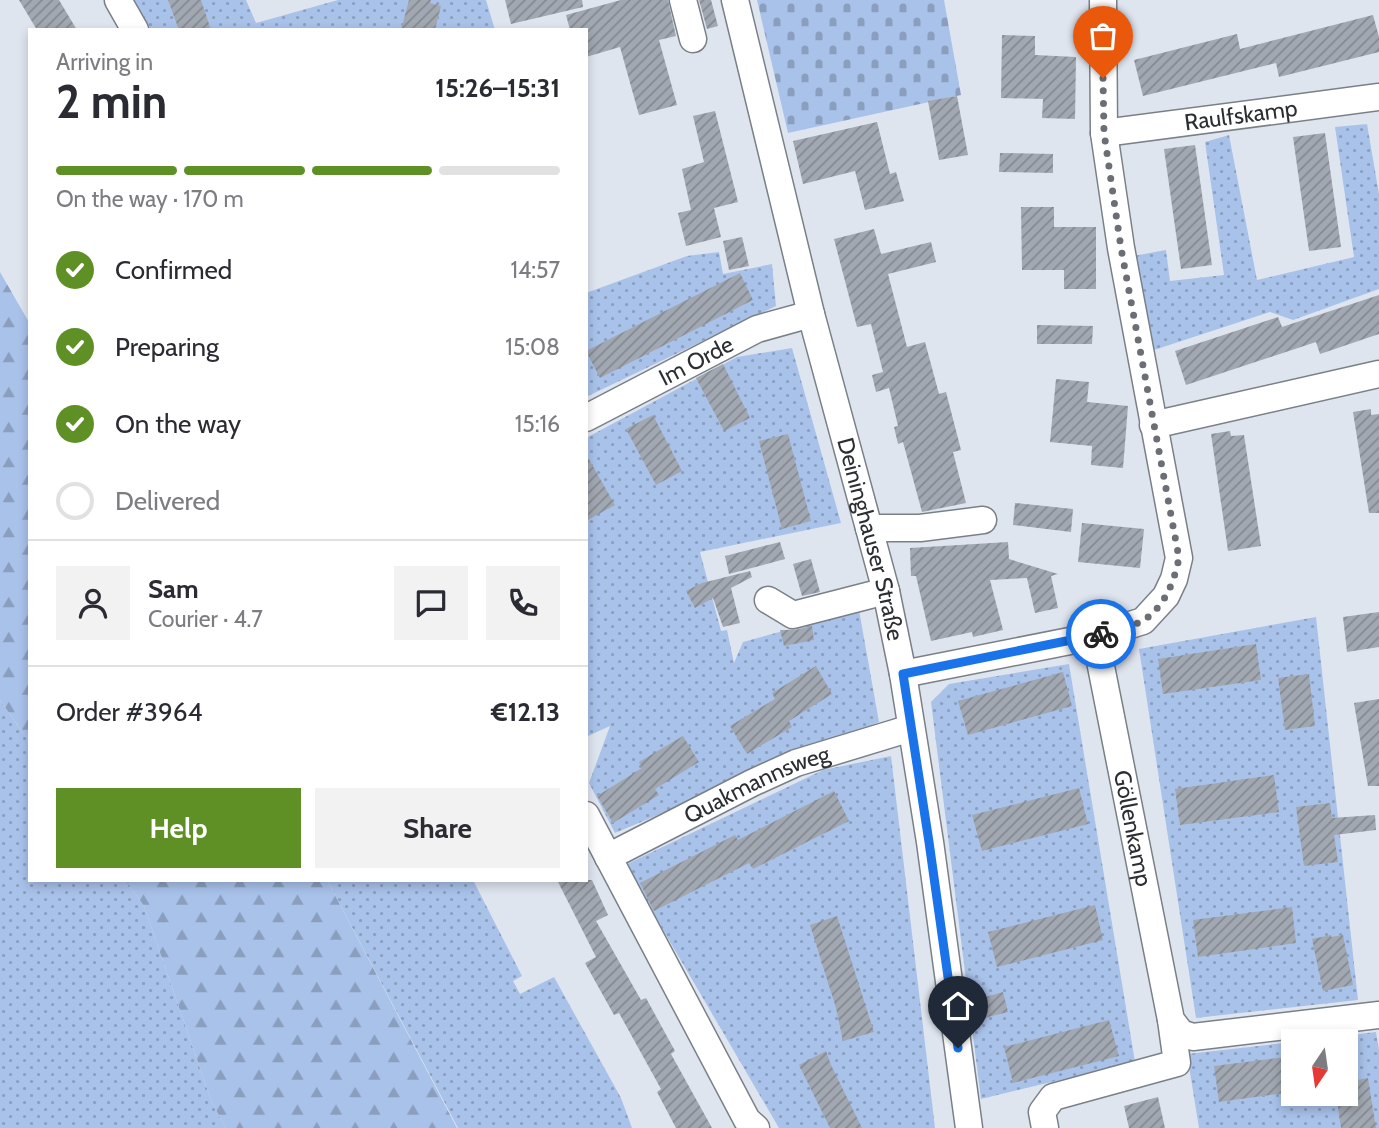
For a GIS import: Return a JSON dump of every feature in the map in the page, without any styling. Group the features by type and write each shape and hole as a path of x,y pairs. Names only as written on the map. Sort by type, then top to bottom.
{"street":[{"path":"118,0 134,28"},
{"path":"683,0 693,39"},
{"name":"Deininghauser Straße","path":"735,0 811,314 886,591 903,674 969,1128"},
{"path":"903,674 1095,636 1143,621 1166,596 1174,579 1179,558 1121,248 1104,133 1103,0"},
{"name":"Raulfskamp","path":"1104,133 1379,97"},
{"name":"Im Orde","path":"588,417 757,329 811,314"},
{"path":"1153,425 1379,374"},
{"path":"869,528 920,528 983,520"},
{"path":"768,600 793,615 886,591"},
{"name":"Göllenkamp","path":"1045,1128 1042,1112 1053,1097 1177,1063 1171,1020 1095,636"},
{"name":"Quakmannsweg","path":"608,857 796,763 911,729"},
{"path":"588,820 747,1120 756,1128"},
{"path":"1171,1020 1181,1033 1193,1037 1379,1016"}],"green space":[{"path":"132,0 246,0 256,23 338,0 486,0 494,28 148,28"},
{"path":"757,0 944,0 961,95 788,133"},
{"path":"1367,124 1379,194 1379,289 1293,320 1270,312 1154,350 1133,256 1166,250 1170,281 1224,275 1205,142 1229,135 1257,280 1354,257 1335,127"},
{"path":"719,252 723,274 772,264 776,306 588,396 588,292 687,256"},
{"path":"0,272 28,321 28,740 0,700"},
{"path":"792,348 841,523 700,552 721,631 727,630 734,663 743,642 859,610 879,722 615,833 589,783 610,726 588,736 588,437 737,357"},
{"path":"1316,617 1358,1000 1196,1018 1139,649"},
{"path":"1069,664 1135,1062 981,1099 931,702 949,684"},
{"path":"0,700 28,740 28,882 126,882 144,906 212,1103 226,1128 0,1128"},
{"path":"891,756 935,1128 779,1128 625,865 823,770"},
{"path":"126,882 328,882 457,1128 226,1128 212,1103 144,906"},
{"path":"328,882 474,882 522,976 513,981 520,994 554,977 621,1098 632,1128 458,1128"},
{"path":"1376,1032 1379,1050 1379,1128 1199,1128 1187,1054 1281,1043 1281,1106 1358,1106 1358,1034"}],"building":[{"path":"19,0 59,0 76,28 36,28"},
{"path":"168,0 201,0 210,28 178,28"},
{"path":"409,0 431,0 430,3 441,6 436,28 402,28"},
{"path":"505,0 582,0 583,7 511,24"},
{"path":"621,0 668,0 676,36 659,40 677,105 639,115 620,47 588,56 588,28 569,28 566,15"},
{"path":"699,0 711,0 718,26 707,29"},
{"path":"1373,15 1379,37 1379,52 1279,77 1276,63 1143,96 1134,60 1237,34 1240,49"},
{"path":"1002,35 1035,36 1035,55 1076,57 1075,119 1042,118 1043,99 1001,98"},
{"path":"957,96 968,155 939,160 928,101"},
{"path":"715,111 738,202 714,208 721,237 686,246 678,213 691,210 682,169 704,162 693,116"},
{"path":"877,122 890,174 896,172 904,201 865,210 855,171 803,184 793,141"},
{"path":"1325,133 1341,247 1309,251 1293,137"},
{"path":"1195,145 1212,265 1181,269 1164,149"},
{"path":"1000,153 1053,154 1053,173 999,172"},
{"path":"1021,207 1054,207 1054,227 1096,227 1096,289 1064,289 1064,270 1022,270"},
{"path":"874,229 881,254 931,242 936,262 888,274 907,347 925,342 939,394 946,392 961,450 953,452 966,503 922,512 903,442 898,444 894,427 898,426 889,388 876,392 872,375 883,372 871,324 857,327 834,239"},
{"path":"742,237 749,266 729,270 723,241"},
{"path":"740,273 753,300 600,378 588,350"},
{"path":"1379,295 1379,334 1320,354 1316,342 1186,385 1175,351 1278,317 1282,327"},
{"path":"1037,325 1093,326 1092,344 1037,344"},
{"path":"723,364 750,418 724,431 696,378"},
{"path":"1056,379 1089,382 1087,402 1128,406 1123,468 1091,465 1092,446 1050,442"},
{"path":"1371,409 1371,415 1379,414 1379,513 1369,513 1353,412"},
{"path":"653,415 682,471 656,485 626,429"},
{"path":"1230,431 1231,436 1244,435 1261,546 1228,551 1211,434"},
{"path":"788,434 811,521 782,529 759,441"},
{"path":"588,458 615,505 588,520"},
{"path":"1015,503 1073,509 1071,532 1013,525"},
{"path":"1082,523 1144,529 1140,568 1078,562"},
{"path":"780,542 785,559 729,574 725,556"},
{"path":"1008,542 1009,559 1058,574 1051,576 1058,608 1035,613 1027,578 990,580 1003,630 973,637 972,632 931,641 916,576 911,576 910,548"},
{"path":"811,559 820,592 802,596 793,564"},
{"path":"750,571 752,577 731,588 740,623 723,627 713,598 695,608 686,591 702,583"},
{"path":"1379,612 1379,647 1347,652 1343,617"},
{"path":"812,626 814,640 784,646 780,630"},
{"path":"1256,644 1261,680 1163,694 1158,659"},
{"path":"816,666 832,694 789,721 792,727 747,754 730,726 775,699 772,693"},
{"path":"1063,672 1072,706 968,735 958,701"},
{"path":"1309,674 1315,726 1285,730 1278,678"},
{"path":"1379,699 1379,786 1368,786 1354,703"},
{"path":"683,736 699,762 655,789 659,795 613,823 597,796 642,768 639,762"},
{"path":"1274,775 1279,812 1180,825 1175,789"},
{"path":"1079,788 1088,824 982,851 972,815"},
{"path":"834,791 849,821 753,869 749,863 654,911 640,883 735,835 738,840"},
{"path":"1330,803 1332,818 1375,815 1376,830 1334,835 1338,862 1304,866 1296,807"},
{"path":"592,880 608,915 596,921 641,1000 646,998 675,1051 671,1054 712,1128 676,1128 657,1092 661,1089 619,1013 614,1015 585,963 596,957 558,882"},
{"path":"1095,905 1103,940 997,967 988,932"},
{"path":"1292,907 1296,943 1198,957 1193,920"},
{"path":"837,916 874,1032 843,1041 836,1008 810,925"},
{"path":"1343,935 1353,985 1323,991 1312,939"},
{"path":"1003,992 1008,1012 980,1019 975,1000"},
{"path":"1109,1020 1119,1056 1013,1083 1004,1047"},
{"path":"826,1051 862,1128 830,1128 799,1065"},
{"path":"1281,1058 1281,1094 1219,1102 1214,1066"},
{"path":"1368,1078 1376,1128 1341,1128 1338,1106 1358,1106 1358,1080"},
{"path":"1158,1097 1165,1128 1129,1128 1124,1106"}],"way so far":[{"path":"1101,634 1143,621 1156,609 1174,579 1179,558 1121,248 1104,133 1103,78"}],"route":[{"path":"958,1048 903,674 1101,634"}]}
